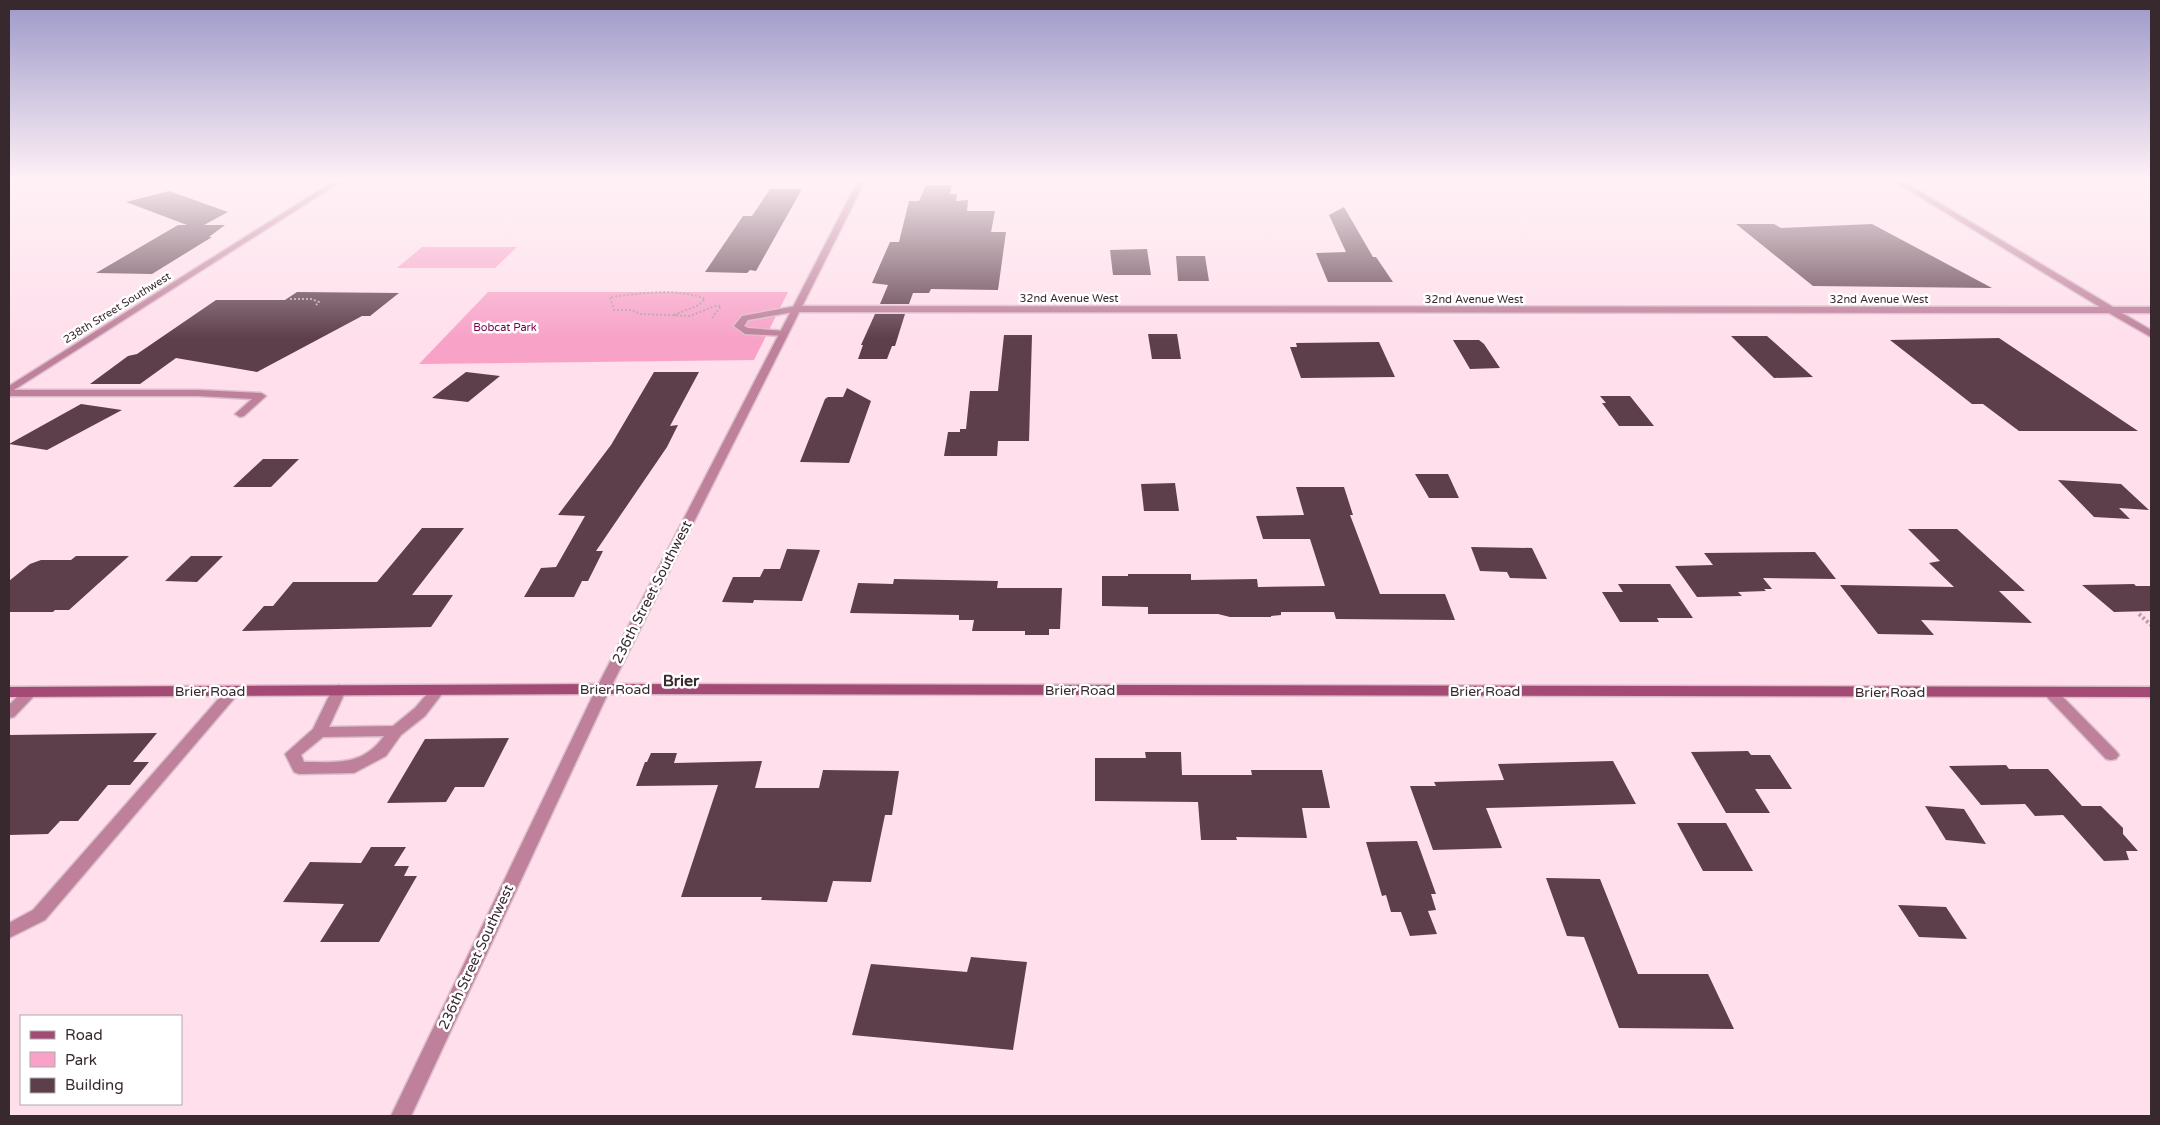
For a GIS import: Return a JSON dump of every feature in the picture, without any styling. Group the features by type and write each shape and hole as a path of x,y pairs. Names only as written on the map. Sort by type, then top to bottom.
{"main road":[{"name":"Brier Road","path":"9,692 603,689 2151,692"}],"street":[{"name":"238th Street Southwest","path":"9,391 256,234"},
{"name":"236th Street Southwest","path":"401,1116 603,689 835,234"},
{"path":"1984,234 2151,334"},
{"name":"32nd Avenue West","path":"784,334 744,331 739,326 745,318 796,310 2151,310"},
{"path":"9,391 198,393 261,396 240,414"},
{"path":"339,690 319,732 293,754 299,768 354,768 381,752 396,731 420,712 438,690"},
{"path":"9,931 39,915 233,691"},
{"path":"9,713 30,692"},
{"path":"2050,692 2111,756"},
{"path":"319,732 396,731"}],"path":[{"path":"674,314 699,305 705,299 693,294 655,293 610,297 614,310 630,310 641,314 690,316 715,306 721,306 712,318"},
{"path":"290,299 311,299 319,302 316,305"},
{"path":"2139,614 2151,625"}],"green space":[{"path":"422,247 517,247 495,268 397,268"},
{"name":"Bobcat Park","path":"488,292 788,292 754,360 419,364"}],"building":[{"path":"163,234 214,234 209,237 212,237 152,274 96,273"},
{"path":"731,234 777,234 756,271 750,270 747,273 705,272"},
{"path":"901,234 1006,234 998,290 931,289 929,293 913,293 909,304 880,304 888,285 872,283 890,242 899,242"},
{"path":"1338,234 1359,234 1373,257 1376,257 1393,282 1328,282 1316,253 1346,252"},
{"path":"1748,234 1890,234 1992,288 1813,286"},
{"path":"1147,249 1151,275 1113,275 1110,250"},
{"path":"1176,256 1205,256 1209,281 1178,281"},
{"path":"297,292 399,293 370,316 362,316 257,372 176,358 140,384 90,384 128,356 137,354 216,300 285,300"},
{"path":"875,314 905,314 895,346 892,346 887,359 858,359 863,345 861,345"},
{"path":"1148,334 1177,334 1181,359 1152,359"},
{"path":"1004,335 1032,335 1029,441 998,441 997,456 944,456 948,432 960,432 960,429 966,429 970,391 998,391"},
{"path":"1731,336 1767,336 1813,377 1774,378"},
{"path":"1999,338 2138,431 2019,431 1983,404 1972,404 1890,340"},
{"path":"1453,340 1479,340 1484,344 1500,368 1470,369"},
{"path":"1379,342 1395,377 1301,378 1290,347 1297,347 1296,343"},
{"path":"466,372 500,376 468,402 432,398"},
{"path":"654,372 699,372 670,426 678,425 667,447 596,551 603,551 588,581 582,581 574,597 524,597 541,568 556,567 585,516 558,515 611,445"},
{"path":"847,388 871,401 849,463 800,462 825,399 828,397 843,397"},
{"path":"1600,396 1630,396 1654,426 1619,426 1602,403 1606,403"},
{"path":"81,404 122,410 47,450 9,444"},
{"path":"263,459 299,459 271,487 233,487"},
{"path":"1415,474 1448,474 1459,498 1429,498"},
{"path":"2058,480 2121,484 2149,510 2119,508 2130,519 2094,517"},
{"path":"1175,483 1179,511 1144,511 1141,484"},
{"path":"1296,487 1344,487 1353,515 1350,515 1380,594 1445,594 1455,620 1336,619 1334,612 1281,612 1281,615 1271,617 1230,617 1218,614 1148,614 1148,607 1102,606 1102,576 1191,574 1191,580 1257,579 1258,587 1325,586 1310,539 1263,539 1256,516 1304,515"},
{"path":"422,528 464,528 412,595 453,595 431,627 242,631 264,606 273,606 293,582 377,582"},
{"path":"1908,529 1957,529 2025,591 1999,591 2032,623 1921,620 1934,635 1878,634 1840,585 1954,587 1929,563 1940,561"},
{"path":"1471,547 1532,548 1547,579 1510,578 1507,572 1480,571"},
{"path":"787,549 820,550 802,601 754,600 753,603 722,602 733,577 760,577 764,569 780,569"},
{"path":"1815,552 1836,579 1763,578 1772,589 1738,592 1742,596 1697,597 1675,566 1713,565 1704,553"},
{"path":"76,556 129,556 69,610 9,612 9,581 30,564 41,560 71,560"},
{"path":"191,556 223,556 197,582 165,581"},
{"path":"894,579 998,581 997,588 1062,588 1060,629 1049,629 1049,635 1025,635 1025,631 972,631 974,620 959,620 959,615 850,613 858,583 893,584"},
{"path":"1618,584 1670,584 1693,618 1657,618 1659,622 1620,622 1602,592 1623,592"},
{"path":"2134,584 2136,586 2151,586 2151,611 2114,612 2082,585"},
{"path":"157,733 133,762 149,762 130,785 108,785 78,821 60,821 48,834 9,835 9,735"},
{"path":"509,738 484,787 455,787 446,802 387,803 425,739"},
{"path":"1748,751 1751,755 1770,755 1792,789 1755,789 1770,813 1726,813 1691,752"},
{"path":"1145,752 1181,752 1182,775 1252,775 1251,770 1322,770 1330,808 1302,808 1307,838 1236,837 1237,840 1201,840 1198,802 1095,801 1095,758 1146,758"},
{"path":"651,753 677,753 674,763 762,761 755,788 819,788 823,770 899,771 892,815 885,815 871,882 833,881 827,902 761,900 762,897 681,897 718,785 636,786 645,762 647,762"},
{"path":"1613,761 1636,804 1486,808 1502,848 1433,850 1410,786 1436,786 1434,782 1504,780 1498,764"},
{"path":"2006,765 2009,769 2048,769 2082,806 2101,806 2123,828 2123,834 2138,851 2126,851 2129,860 2104,861 2063,815 2035,816 2025,804 1981,805 1949,766"},
{"path":"1925,806 1964,809 1986,844 1946,840"},
{"path":"1677,823 1726,823 1753,871 1703,871"},
{"path":"1417,841 1436,894 1431,894 1436,910 1428,911 1437,934 1410,936 1401,912 1391,912 1386,895 1382,896 1366,842"},
{"path":"371,847 406,847 394,866 409,866 404,876 417,876 379,942 320,942 344,904 283,902 310,862 361,863"},
{"path":"1546,878 1600,879 1638,974 1708,974 1734,1029 1619,1028 1584,937 1567,936"},
{"path":"1898,905 1946,907 1967,939 1919,937"},
{"path":"971,957 1027,962 1013,1050 852,1035 871,964 967,972"}],"district":[{"name":"Brier","path":"681,681"}]}
